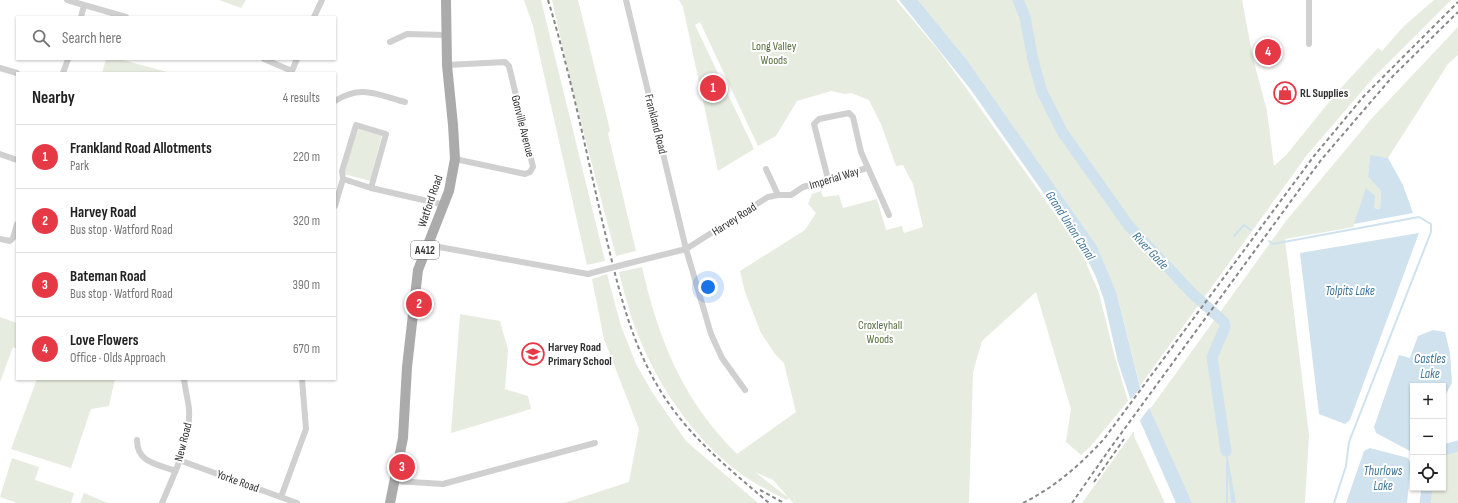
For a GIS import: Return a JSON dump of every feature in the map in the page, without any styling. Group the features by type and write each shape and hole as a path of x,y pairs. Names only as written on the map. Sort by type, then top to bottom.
{"main road":[{"name":"Watford Road","path":"390,503 403,438 407,367 417,279 420,264 445,205 449,191 454,159 454,125 447,65 446,0"}],"street":[{"path":"67,0 122,16"},
{"path":"314,16 322,0"},
{"name":"Frankland Road","path":"626,0 686,249 711,334 722,358 745,390"},
{"path":"1309,0 1309,44"},
{"path":"81,16 84,5"},
{"path":"390,42 407,34 446,35"},
{"path":"63,72 68,60"},
{"path":"266,60 291,72 297,60"},
{"name":"Gonville Avenue","path":"447,65 505,62 508,66 533,167 530,172 526,174 454,159"},
{"path":"0,68 16,73"},
{"path":"336,100 346,94 359,90 405,102"},
{"path":"828,179 822,148 814,130 815,122 818,119 845,112 852,114 861,152 889,215"},
{"path":"336,202 342,179 342,171 356,125 386,134 371,188"},
{"path":"0,154 16,160"},
{"name":"Imperial Way","path":"778,195 791,195 803,187 819,184 828,179 867,168"},
{"path":"766,169 778,195"},
{"path":"342,179 371,188 445,205"},
{"name":"Harvey Road","path":"428,245 588,274 686,249 768,197 778,195"},
{"path":"0,239 10,241 13,238 16,228"},
{"name":"New Road","path":"162,503 185,442 189,410 184,380"},
{"path":"281,497 306,429 302,380"},
{"path":"137,440 140,455 145,460 175,471"},
{"path":"395,481 443,484 595,443"},
{"name":"Yorke Road","path":"179,460 297,503"}],"green space":[{"path":"219,0 246,0 241,8"},
{"path":"524,0 541,0 605,261 587,265 533,26"},
{"path":"552,0 578,0 610,130 608,134 636,251 616,256 570,81"},
{"name":"Croxleyhall Woods","path":"679,0 896,0 939,51 1081,251 1099,293 1114,354 1128,401 1090,447 1081,455 1066,442 1071,409 1036,292 982,341 973,372 969,503 793,503 789,498 786,500 757,485 741,474 705,442 675,405 651,363 632,319 619,272 642,267 656,320 675,368 701,412 737,454 796,412 784,363 775,354 761,333 745,292 740,271 805,230 816,213 808,204 812,194 821,191 823,197 839,195 843,208 877,199 886,230 902,226 904,233 923,227 913,184 903,165 896,166 881,124 869,100 851,93 845,94 831,91 797,101 776,136 758,146 700,22 695,25 754,149 718,171 683,7","holes":["755,472 773,480 787,496"]},
{"path":"918,0 1242,0 1253,58 1267,111 1274,166 1287,154 1338,91 1378,48 1382,51 1403,27 1434,0 1451,0 1374,77 1307,155 1140,386 1116,291 1097,246 967,60"},
{"path":"1458,27 1458,55 1448,64 1388,158 1370,156 1368,177 1381,191 1380,209 1374,208 1354,224 1354,227 1285,239 1309,435 1305,503 1189,503 1150,409 1286,221 1373,117"},
{"path":"106,60 123,60 167,72 102,72"},
{"path":"357,128 382,135 370,181 344,174"},
{"path":"607,274 621,326 636,364 652,392 686,441 758,503 564,503 629,482 639,429 604,339 592,279"},
{"path":"460,314 500,321 508,350 505,389 528,396 531,409 451,433"},
{"path":"0,317 16,323 16,348 13,347 0,382"},
{"path":"37,380 115,380 109,406 91,409 71,468 11,449"},
{"path":"1134,431 1134,436 1165,503 1082,503"},
{"path":"1458,449 1458,503 1427,503 1429,491 1446,491 1446,453"},
{"path":"12,458 39,467 35,480 74,493 71,503 17,503 0,497"},
{"path":"84,493 108,503 80,503"}],"water":[{"name":"Grand Union Canal","path":"899,0 918,0 967,60 1097,246 1116,291 1140,387 1192,503 1176,503 1130,398 1118,362 1104,300 1096,277 1086,257 1064,222 971,90"},
{"path":"1370,155 1388,158 1403,185 1413,213 1354,224 1366,188 1375,196 1374,208 1380,209 1381,191 1368,177"},
{"name":"Tolpits Lake","path":"1419,233 1350,420 1345,424 1319,414 1300,253"},
{"name":"Castles Lake","path":"1433,330 1445,332 1450,353 1452,383 1446,394 1446,383 1410,383 1410,451 1376,433 1374,427 1399,355 1410,358 1418,336"},
{"path":"1224,436 1236,503 1231,503"},
{"name":"Thurlows Lake","path":"1370,448 1408,458 1410,462 1410,474 1407,503 1346,503 1364,451"}],"pier":[{"path":"1140,388 1150,407 1138,423 1129,402"}],"waterway":[{"name":"River Gade","path":"1018,0 1025,17 1033,60 1042,92 1063,133 1129,226 1192,293 1224,322 1225,327 1212,357 1226,451"},
{"path":"1269,241 1273,244 1419,217 1431,224 1431,232 1349,442 1346,466 1334,503"},
{"path":"1234,236 1244,225 1251,230"},
{"path":"1446,449 1458,446"},
{"name":"River Gade","path":"1227,462 1227,503"},
{"path":"1425,503 1427,491"}],"railway":[{"path":"548,0 570,82 620,294 636,341 646,364 658,387 682,421 705,446 769,503"},
{"path":"1023,503 1056,483 1086,458 1104,439 1314,156 1364,96 1458,2"},
{"path":"1072,503 1321,160 1393,76 1458,12"},
{"path":"1094,482 1124,439"},
{"path":"760,490 784,503"}],"place":[{"name":"Love Flowers","path":"1268,52"},
{"name":"Frankland Road Allotments","path":"713,88"},
{"name":"RL Supplies","path":"1285,93"},
{"name":"Harvey Road","path":"419,304"},
{"name":"Harvey Road Primary School","path":"533,354"},
{"name":"Bateman Road","path":"402,467"}],"park label":[{"name":"Long Valley Woods","path":"774,53"}]}
